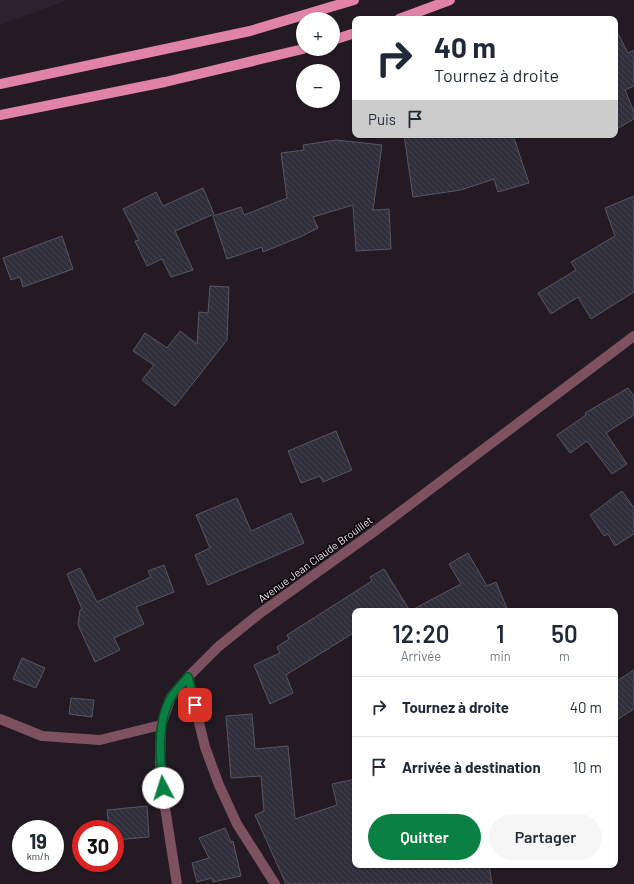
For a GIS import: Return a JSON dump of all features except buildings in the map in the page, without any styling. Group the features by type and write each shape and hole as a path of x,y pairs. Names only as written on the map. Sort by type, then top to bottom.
{"main road":[{"path":"0,84 250,31 354,0"},
{"path":"407,16 450,0"},
{"path":"340,38 352,34"},
{"path":"0,115 165,82 296,51"}],"street":[{"name":"Avenue Jean Claude Brouillet","path":"176,884 160,762 162,725 171,697 188,677 218,647 259,614 375,531 634,336"},
{"path":"188,677 204,747 238,824 275,884"},
{"path":"0,719 42,736 100,740 162,725"}],"shaded area":[{"path":"0,0 68,0 0,25"}],"route":[{"path":"163,788 160,762 162,725 171,697 188,677 195,705"}]}
